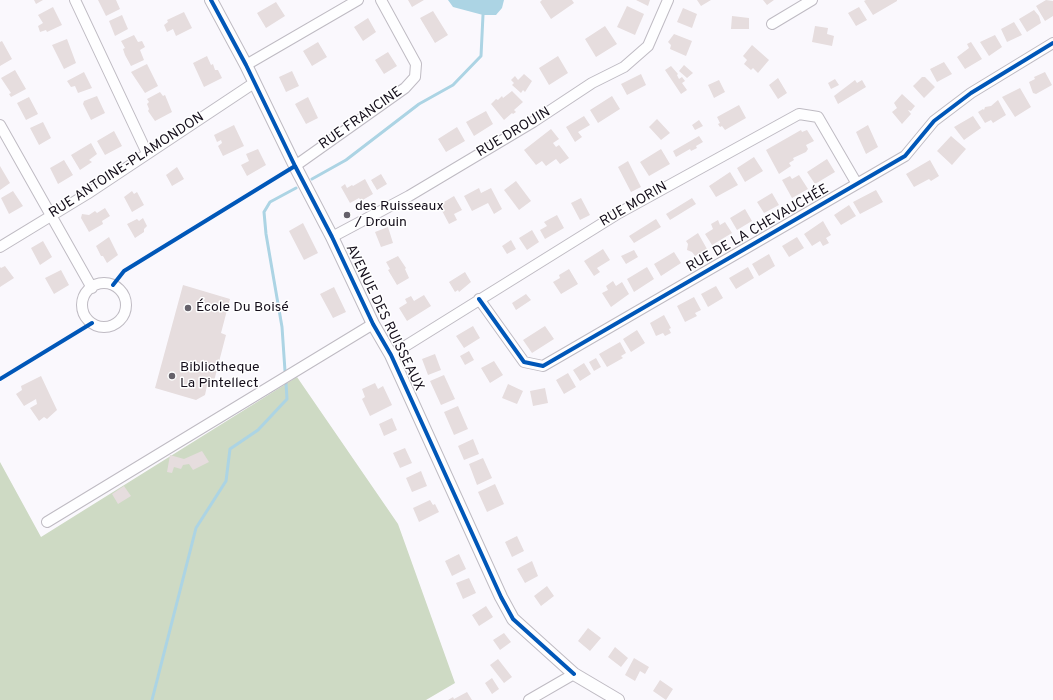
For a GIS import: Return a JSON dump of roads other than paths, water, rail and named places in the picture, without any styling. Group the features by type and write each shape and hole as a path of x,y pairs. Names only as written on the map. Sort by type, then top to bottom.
{"street":[{"path":"75,0 147,153"},
{"name":"AVENUE DES RUISSEAUX","path":"210,0 246,65 295,166 332,237 373,324 391,355 513,619 574,674 618,700"},
{"path":"246,65 358,0"},
{"name":"RUE FRANCINE","path":"295,166 405,88 414,77 416,64 381,0"},
{"name":"RUE DROUIN","path":"332,237 409,196 533,122 592,83 624,67 648,46 668,0"},
{"path":"772,24 812,0"},
{"name":"RUE DE LA CHEVAUCHÉE","path":"479,300 524,362 543,366 905,156 934,121 971,92 1053,43"},
{"name":"RUE ANTOINE-PLAMONDON","path":"0,247 86,194 254,83"},
{"name":"RUE MORIN","path":"391,355 619,213 799,114 818,117 857,184"},
{"path":"0,124 92,288"},
{"path":"106,284 120,290 124,296 126,310 118,323 105,327 92,323 87,319 83,305 87,292 92,288 106,284"},
{"path":"47,522 373,324"},
{"path":"529,700 574,674"}],"water":[{"path":"448,0 504,0 502,8 496,15 483,15 453,7"}],"waterway":[{"path":"312,179 346,160 419,104 453,85 481,56 483,15"},
{"path":"285,371 282,327 266,234 264,212 270,202 296,188"},
{"path":"152,700 196,528 226,481 230,449 258,430 287,399 286,383"}],"place":[{"name":"des Ruisseaux / Drouin","path":"347,215"},
{"name":"École Du Boisé","path":"188,308"},
{"name":"Bibliotheque La Pintellect","path":"172,376"}]}
